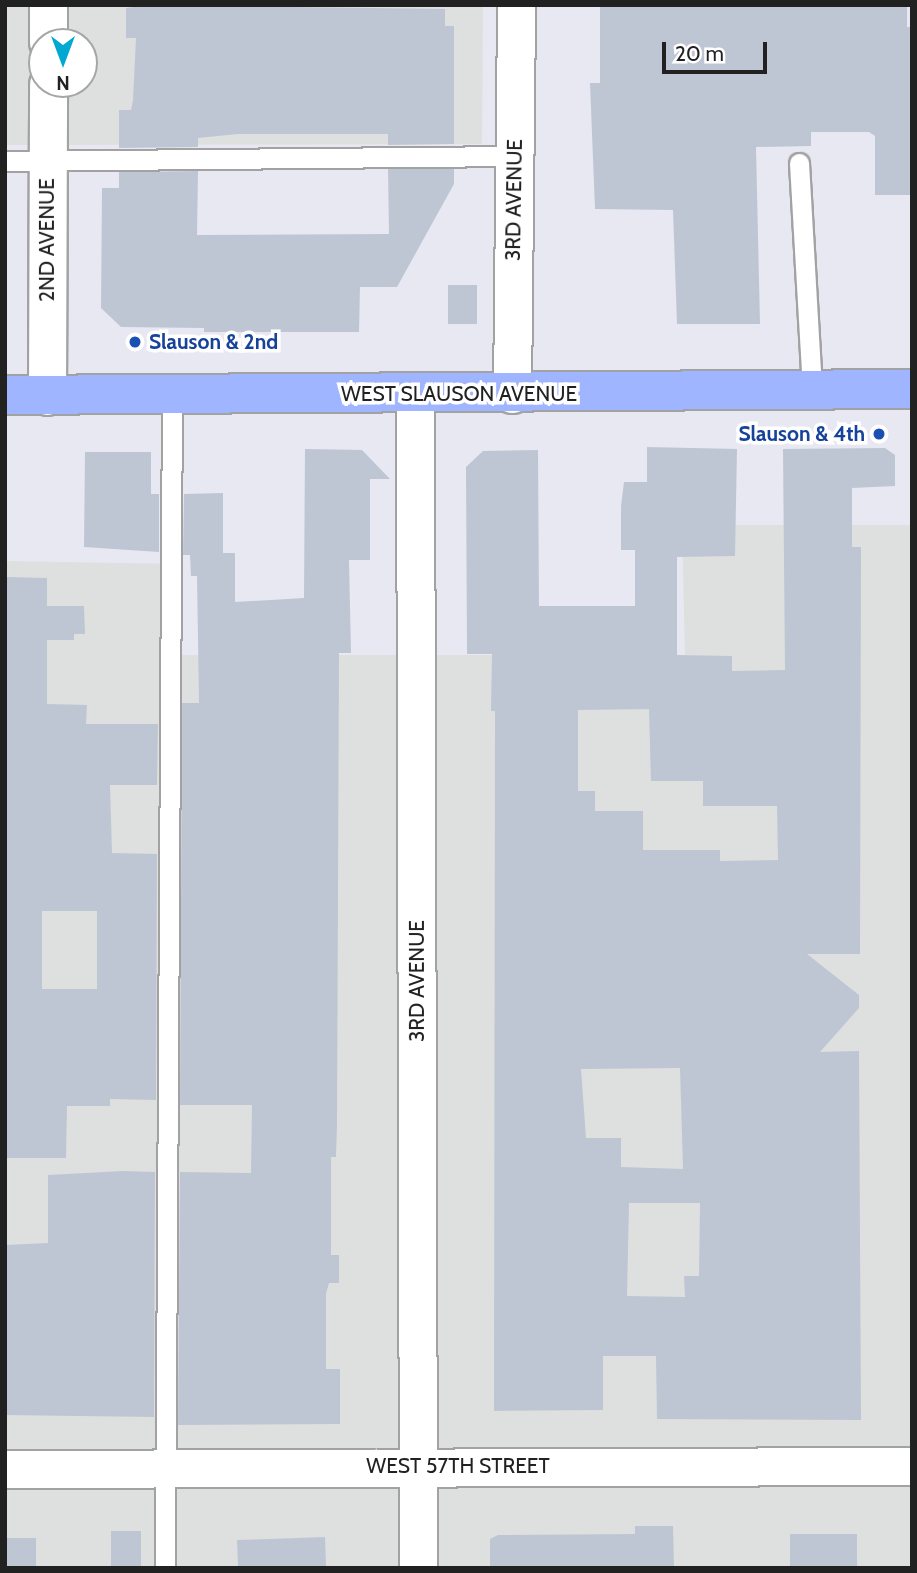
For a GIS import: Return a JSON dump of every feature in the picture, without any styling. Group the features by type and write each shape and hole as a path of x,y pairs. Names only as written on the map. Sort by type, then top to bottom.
{"main road":[{"name":"WEST SLAUSON AVENUE","path":"5,395 512,394 912,389"}],"street":[{"path":"48,5 48,28"},
{"name":"3RD AVENUE","path":"512,394 516,5"},
{"name":"2ND AVENUE","path":"47,396 48,98"},
{"name":"3RD AVENUE","path":"415,394 418,1568"},
{"name":"WEST 57TH STREET","path":"5,1469 912,1466"}],"lane":[{"path":"5,161 514,156"},
{"path":"799,163 812,390"},
{"path":"165,1568 172,395"}],"shaded area":[{"path":"5,5 483,5 482,144 5,145"},
{"path":"682,525 912,525 912,1568 5,1568 5,561 175,564 175,655 685,655"}],"building":[{"path":"150,5 445,9 445,26 454,26 454,144 388,145 388,134 238,134 198,138 198,147 119,148 119,110 131,110 133,100 136,38 126,38 126,8"},
{"path":"600,5 907,5 907,27 912,27 912,195 875,195 875,136 869,132 811,132 811,146 756,147 760,324 677,324 673,210 595,209 590,83 600,83"},
{"path":"388,169 454,169 454,184 397,287 360,287 359,332 204,332 204,328 121,327 101,308 102,188 119,188 119,172 198,171 197,235 389,234"},
{"path":"448,285 477,285 477,324 448,324"},
{"path":"647,447 737,449 735,556 677,557 677,655 732,656 732,671 785,670 783,449 885,448 895,455 895,486 852,488 852,547 861,547 860,954 807,954 859,995 859,1008 820,1052 859,1051 861,1420 657,1419 656,1356 603,1356 603,1410 494,1411 495,711 491,711 492,654 467,654 466,467 483,451 538,450 539,606 635,606 635,550 621,550 621,506 624,482 647,482","holes":["649,709 651,781 703,781 703,806 777,806 778,860 720,861 720,850 643,850 643,811 595,811 595,791 578,791 578,710","680,1068 683,1169 621,1167 621,1138 586,1138 581,1069","629,1203 700,1203 699,1276 684,1276 685,1297 627,1296"]},
{"path":"305,449 362,450 390,479 370,479 370,560 349,560 351,653 339,653 337,1124 336,1157 331,1157 331,1255 339,1255 339,1283 329,1283 326,1294 326,1369 340,1369 340,1424 178,1425 180,1172 251,1173 252,1105 180,1105 182,703 199,703 197,576 191,576 190,555 183,555 184,494 223,493 223,553 235,553 235,602 304,598"},
{"path":"85,452 151,452 151,494 159,494 159,552 84,547"},
{"path":"5,577 47,578 47,606 84,606 85,634 74,634 74,640 47,640 47,704 87,705 86,724 158,724 157,785 110,785 112,853 157,854 156,1100 110,1099 110,1106 67,1106 66,1158 5,1158","holes":["42,911 97,911 97,989 42,989"]},
{"path":"155,1172 154,1417 5,1415 5,1245 48,1243 48,1175"},
{"path":"635,1526 673,1526 674,1568 490,1568 490,1539 498,1535 635,1534"},
{"path":"111,1531 141,1531 141,1568 111,1568"},
{"path":"790,1534 857,1534 857,1568 790,1568"},
{"path":"325,1537 326,1568 238,1568 237,1540"},
{"path":"5,1538 36,1538 36,1568 5,1568"}],"place":[{"name":"Slauson & 2nd","path":"135,342"},
{"name":"Slauson & 4th","path":"879,434"}]}
